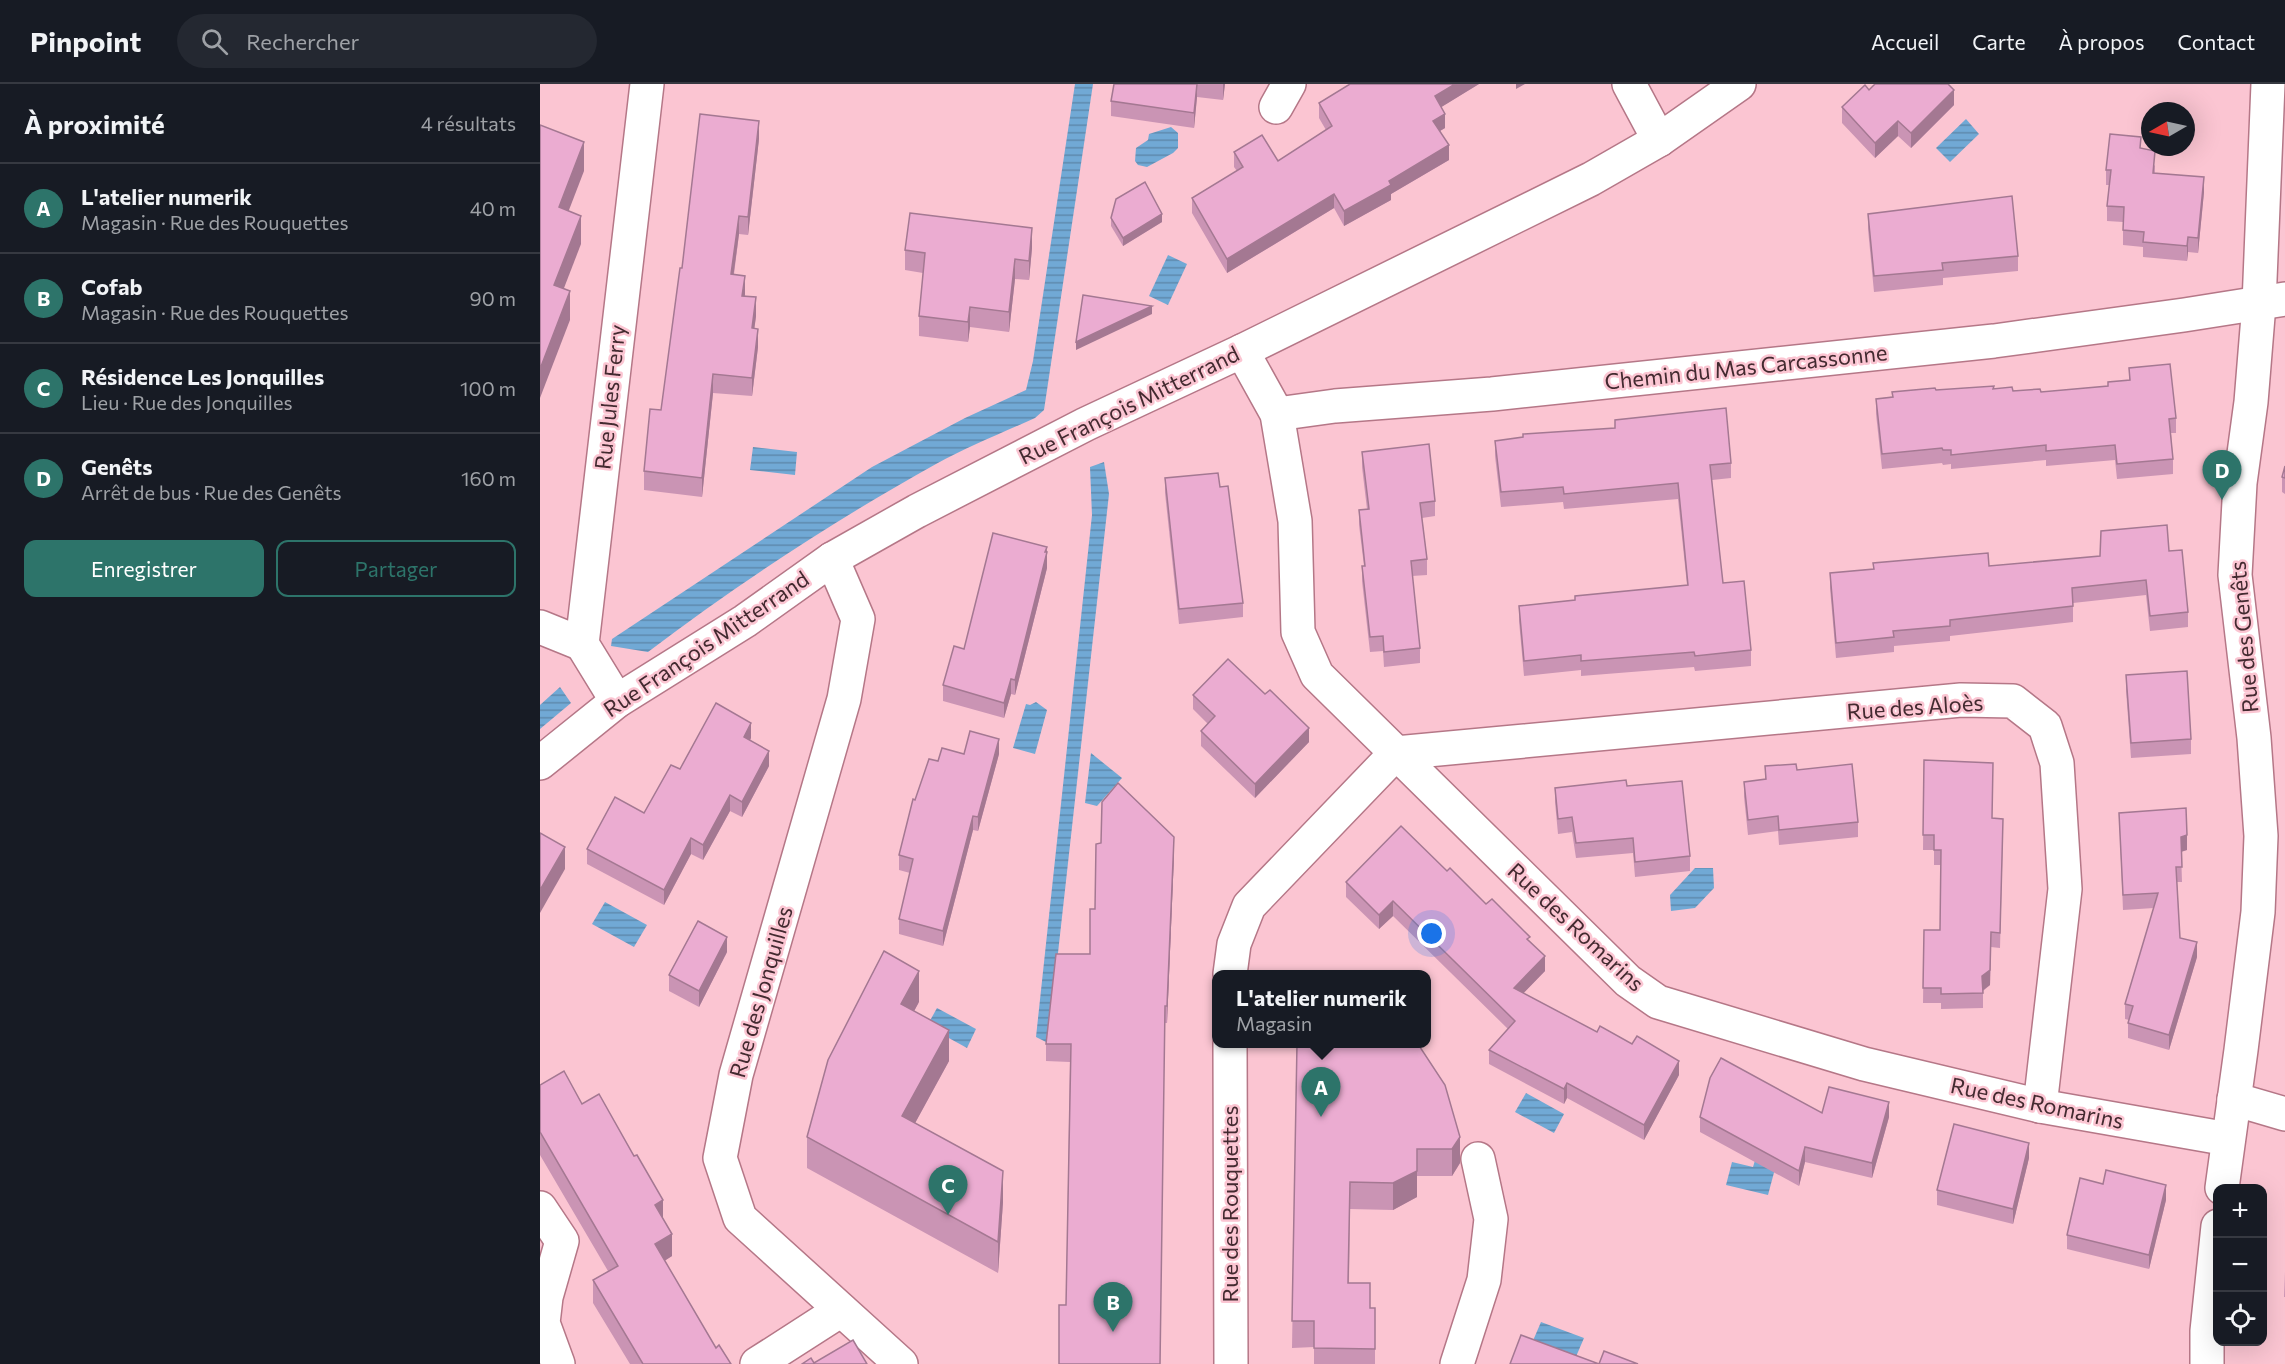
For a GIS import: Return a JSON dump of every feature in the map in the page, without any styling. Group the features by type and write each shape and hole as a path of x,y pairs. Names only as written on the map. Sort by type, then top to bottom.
{"street":[{"path":"1629,84 1659,140"},
{"name":"Rue François Mitterrand","path":"540,763 617,701 745,621 832,559 916,511 1086,424 1242,351 1591,179 1659,140 1739,84"},
{"name":"Rue des Genêts","path":"2222,1184 2258,912 2273,840 2254,738 2235,575 2240,483 2251,402 2272,301 2268,84"},
{"name":"Rue Jules Ferry","path":"582,644 643,90"},
{"name":"Chemin du Mas Carcassonne","path":"1277,414 1335,406 1492,394 1994,341 2272,301"},
{"path":"1242,351 1277,414"},
{"name":"Rue des Romarins","path":"1277,414 1295,521 1298,632 1317,675 1628,981 1659,1002 1864,1064 2040,1106 2228,1139"},
{"name":"Rue des Jonquilles","path":"832,559 858,619 844,699 736,1075 720,1158 740,1218 901,1364"},
{"path":"540,627 582,644 617,701"},
{"name":"Rue des Aloès","path":"1396,753 1960,700 2013,701 2045,726 2057,763 2065,889 2040,1106"},
{"path":"1231,970 1234,944 1249,906 1396,753"},
{"name":"Rue des Rouquettes","path":"1230,1048 1231,1364"},
{"path":"2234,1100 2285,1114"},
{"path":"1457,1364 1484,1280 1490,1229 1491,1219 1478,1159"},
{"path":"540,1208 562,1241 546,1297 543,1323 558,1364"},
{"path":"2207,1364 2216,1238"},
{"path":"757,1364 841,1310"}],"water":[{"path":"1075,84 1093,84 1044,410 1035,418 936,464 861,507 752,577 648,652 611,646 612,639 872,467 965,418 1026,390 1033,361"},
{"path":"1966,119 1979,134 1950,162 1936,148"},
{"path":"1171,127 1178,133 1178,148 1147,167 1138,165 1135,161 1136,148 1148,140 1149,134"},
{"path":"1168,255 1187,264 1168,305 1149,296"},
{"path":"753,447 797,452 795,475 750,470"},
{"path":"1104,462 1109,494 1048,1043 1036,1037 1092,515 1090,467"},
{"path":"560,687 571,703 540,729 540,705"},
{"path":"1036,702 1047,710 1035,754 1013,748 1026,704"},
{"path":"1091,753 1122,778 1097,806 1085,803"},
{"path":"1695,868 1713,868 1714,888 1695,908 1671,911 1670,895"},
{"path":"605,902 647,925 634,947 592,924"},
{"path":"937,1008 976,1029 967,1048 927,1026"},
{"path":"1526,1093 1564,1114 1554,1133 1515,1112"},
{"path":"1760,1144 1780,1150 1768,1195 1726,1185 1732,1162 1753,1167"},
{"path":"1541,1322 1584,1338 1575,1359 1532,1343"}],"building":[{"path":"1114,84 1197,84 1194,113 1111,101"},
{"path":"1350,84 1455,84 1435,96 1445,114 1433,121 1449,145 1389,181 1391,185 1344,211 1334,194 1227,259 1192,198 1243,167 1234,152 1262,135 1278,161 1332,126 1319,103"},
{"path":"1875,84 1948,84 1954,90 1911,133 1898,121 1875,143 1842,107 1865,85 1869,90"},
{"path":"700,114 759,121 748,217 739,216 731,274 745,276 742,296 756,297 752,328 758,329 752,378 713,374 702,478 644,471 650,409 661,410 680,268 682,268"},
{"path":"540,125 584,142 559,207 581,216 554,285 570,291 540,369"},
{"path":"2110,134 2141,137 2141,156 2155,156 2153,173 2204,177 2198,238 2188,237 2187,246 2143,242 2144,232 2123,230 2124,207 2107,206 2111,170 2106,170"},
{"path":"1145,182 1162,214 1123,238 1111,218 1116,199"},
{"path":"2012,196 2018,256 1942,263 1943,270 1874,276 1868,214"},
{"path":"910,213 1032,228 1029,261 1015,259 1009,312 970,307 968,322 919,316 925,253 905,250"},
{"path":"1083,295 1152,306 1076,342"},
{"path":"2170,364 2176,418 2169,419 2173,459 2117,464 2115,445 2046,451 2046,445 1951,455 1951,450 1942,448 1882,454 1876,399 1893,397 1892,392 1994,386 1993,389 2012,387 2013,391 2040,389 2041,392 2108,386 2108,382 2130,380 2129,368"},
{"path":"1726,408 1731,463 1710,465 1723,583 1744,581 1751,650 1695,656 1694,652 1581,661 1581,655 1524,661 1519,606 1575,600 1575,596 1688,585 1678,483 1564,494 1563,487 1501,492 1495,441 1523,437 1523,434 1615,428 1615,420"},
{"path":"1429,444 1435,501 1420,503 1427,559 1411,561 1420,648 1384,652 1383,636 1370,637 1362,566 1365,566 1359,510 1369,509 1362,452"},
{"path":"1218,473 1220,487 1228,486 1243,603 1179,609 1165,478"},
{"path":"2167,525 2169,551 2182,550 2188,612 2150,616 2146,580 2072,588 2073,606 1950,620 1950,626 1893,631 1894,637 1836,643 1830,573 1874,569 1873,563 1988,553 1989,566 2100,556 2101,531"},
{"path":"993,533 1047,547 1015,680 1011,679 1004,703 943,685 954,646 964,649"},
{"path":"1228,659 1265,694 1270,690 1309,728 1255,784 1201,731 1215,716 1193,695"},
{"path":"2187,671 2191,739 2131,743 2126,675"},
{"path":"716,703 751,723 744,737 769,751 742,802 730,795 703,845 691,838 664,890 587,849 615,797 644,813 671,765 680,769"},
{"path":"970,731 999,739 978,817 973,816 943,931 899,919 913,859 899,855 913,799 915,800 929,759 938,761 942,748 964,754"},
{"path":"1924,760 1993,763 1992,818 2003,819 2000,933 1991,932 1990,970 1982,976 1983,993 1941,994 1941,988 1923,988 1924,930 1940,930 1941,850 1934,850 1934,835 1923,835"},
{"path":"1796,764 1797,770 1852,764 1858,822 1779,830 1778,816 1748,820 1744,782 1766,779 1765,766"},
{"path":"1626,780 1627,786 1682,781 1690,856 1635,862 1633,838 1576,843 1572,817 1558,819 1555,788"},
{"path":"1118,783 1174,837 1167,1006 1165,1006 1160,1364 1059,1364 1059,1305 1066,1305 1071,1044 1046,1044 1056,954 1090,954 1090,909 1095,909 1096,844 1101,843 1102,802"},
{"path":"2186,808 2187,835 2181,837 2182,867 2176,867 2180,938 2197,942 2169,1035 2128,1023 2133,1006 2125,1004 2158,893 2123,895 2119,813"},
{"path":"1401,826 1447,871 1450,868 1486,904 1492,899 1530,937 1527,939 1545,956 1514,988 1597,1032 1600,1026 1632,1044 1637,1036 1679,1061 1644,1125 1567,1083 1564,1089 1489,1050 1515,1021 1393,901 1379,915 1346,882"},
{"path":"540,833 565,847 540,890"},
{"path":"698,921 727,937 699,991 669,975"},
{"path":"884,951 919,971 901,1004 949,1030 902,1116 1003,1171 998,1242 807,1137 828,1060"},
{"path":"1297,1048 1421,1048 1445,1085 1460,1137 1452,1149 1417,1149 1417,1171 1393,1183 1350,1182 1348,1283 1370,1283 1370,1308 1375,1308 1375,1349 1314,1348 1314,1321 1292,1321"},
{"path":"1721,1058 1822,1113 1829,1087 1889,1102 1872,1163 1805,1147 1799,1171 1700,1117 1710,1078"},
{"path":"564,1071 582,1104 599,1094 634,1156 637,1155 663,1200 655,1205 672,1234 655,1244 716,1348 719,1345 731,1364 643,1364 593,1280 618,1266 540,1132 540,1085"},
{"path":"1954,1124 2029,1143 2013,1209 1937,1190"},
{"path":"2106,1170 2166,1185 2149,1255 2067,1235 2080,1178 2103,1184"},
{"path":"1521,1335 1599,1364 1510,1364"},
{"path":"853,1340 867,1364 802,1364 811,1358 814,1363"},
{"path":"1604,1351 1638,1364 1599,1364"}],"place":[{"name":"Genêts","path":"2222,500"},
{"name":"L'atelier numerik","path":"1321,1117"},
{"name":"Résidence Les Jonquilles","path":"948,1215"},
{"name":"Cofab","path":"1113,1332"}]}
